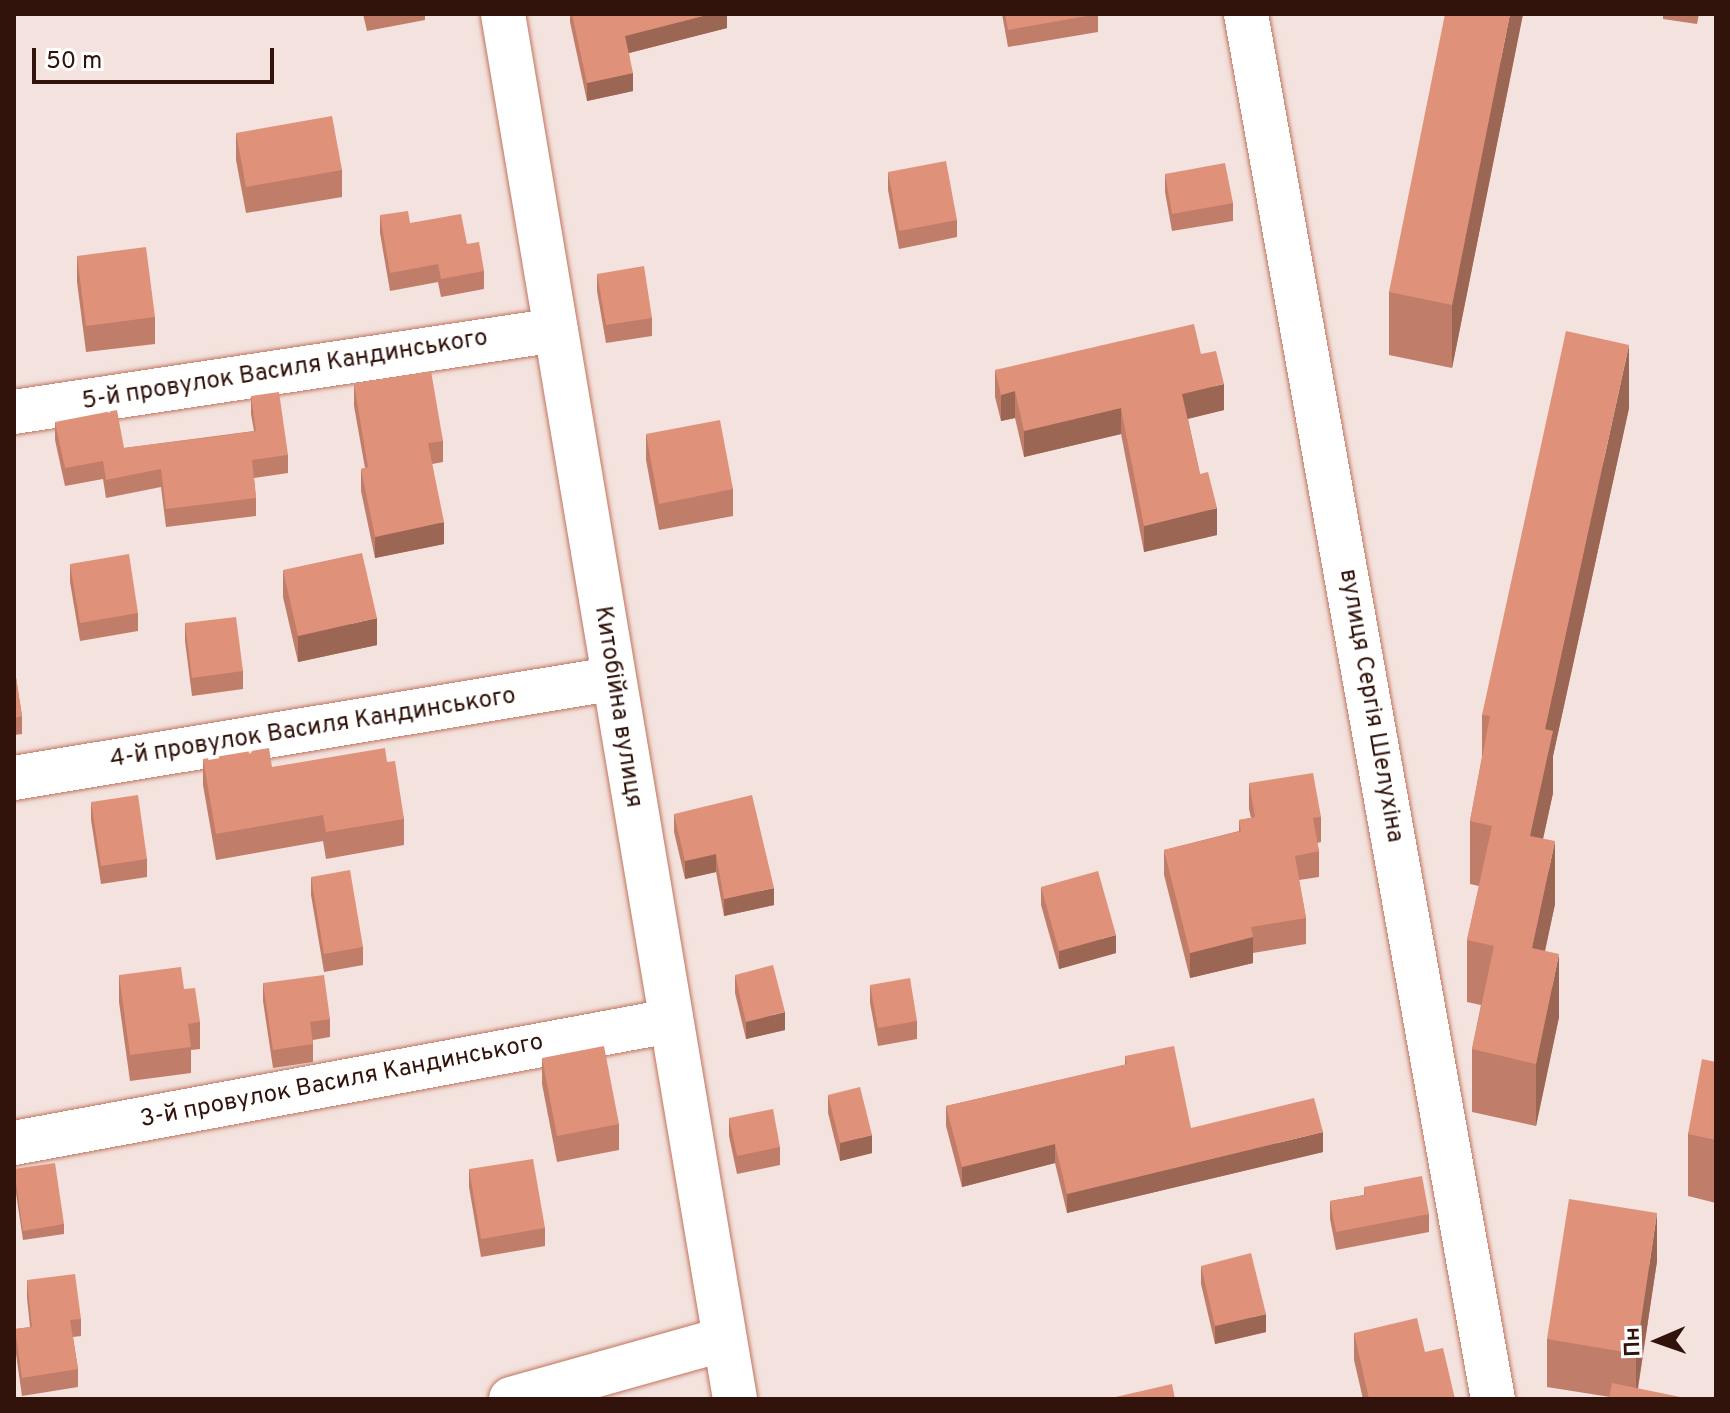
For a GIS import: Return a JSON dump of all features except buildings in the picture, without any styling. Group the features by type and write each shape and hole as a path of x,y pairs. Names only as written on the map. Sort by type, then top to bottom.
{"street":[{"name":"Китобійна вулиця","path":"503,14 611,679 735,1399"},
{"name":"вулиця Сергія Шелухіна","path":"1246,14 1493,1399"},
{"name":"5-й провулок Василя Кандинського","path":"14,412 556,330"},
{"name":"4-й провулок Василя Кандинського","path":"14,778 611,679"},
{"name":"3-й провулок Василя Кандинського","path":"14,1143 670,1021"},
{"path":"511,1399 724,1339"}]}
